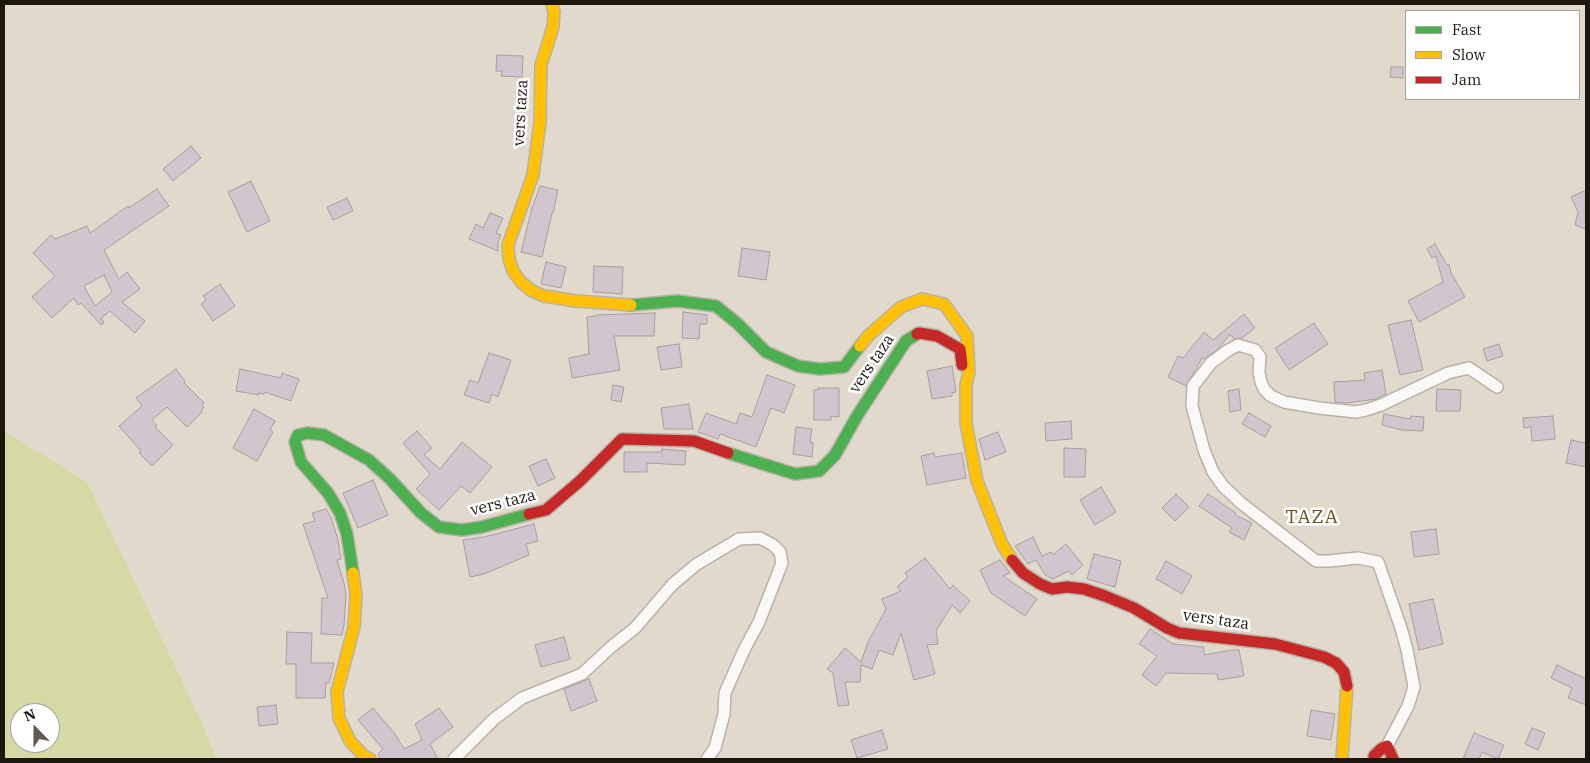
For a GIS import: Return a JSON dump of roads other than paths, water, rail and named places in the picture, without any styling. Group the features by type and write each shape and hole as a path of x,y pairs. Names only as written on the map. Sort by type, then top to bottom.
{"street":[{"name":"vers taza","path":"552,4 554,12 553,27 540,65 540,122 533,174 508,245 508,259 513,271 521,282 532,291 544,296 576,302 638,306 678,301 716,306 738,324 766,352 798,366 820,369 844,367 869,335 901,307 922,299 944,304 968,336 969,372 966,385"},
{"name":"vers taza","path":"370,759 364,756 350,741 339,718 337,692 354,627 356,595 347,534 340,513 328,493 301,462 295,442 298,435 324,435 369,460 390,478 421,513 439,526 462,530 482,527 546,510 580,482 622,439 694,441 795,474 819,471 835,455 857,416 906,341 919,333 937,336 960,349 966,385 966,423 977,481 984,504 1002,544 1011,559 1023,573 1052,589 1067,587 1084,589 1104,596 1134,608 1166,628 1179,633 1275,644 1324,657 1336,663 1344,672 1348,687 1342,759"},
{"path":"1374,759 1374,756 1380,749 1387,746 1408,706 1414,687 1401,628 1378,562 1358,558 1316,561 1241,503 1223,486 1213,472 1204,450 1192,406 1193,386 1211,363 1227,350 1238,345 1255,350 1260,357 1259,372 1261,382 1264,389 1271,396 1284,402 1319,408 1356,412 1366,410 1448,374 1469,368 1497,387"},
{"path":"454,759 494,719 522,698 582,674 635,628 673,584 697,564 739,539 760,538 773,544 780,552 782,562 759,622 725,693 724,714 715,748 707,759"},
{"path":"1387,746 1393,759"}],"district":[{"name":"TAZA","path":"1312,518"}]}
